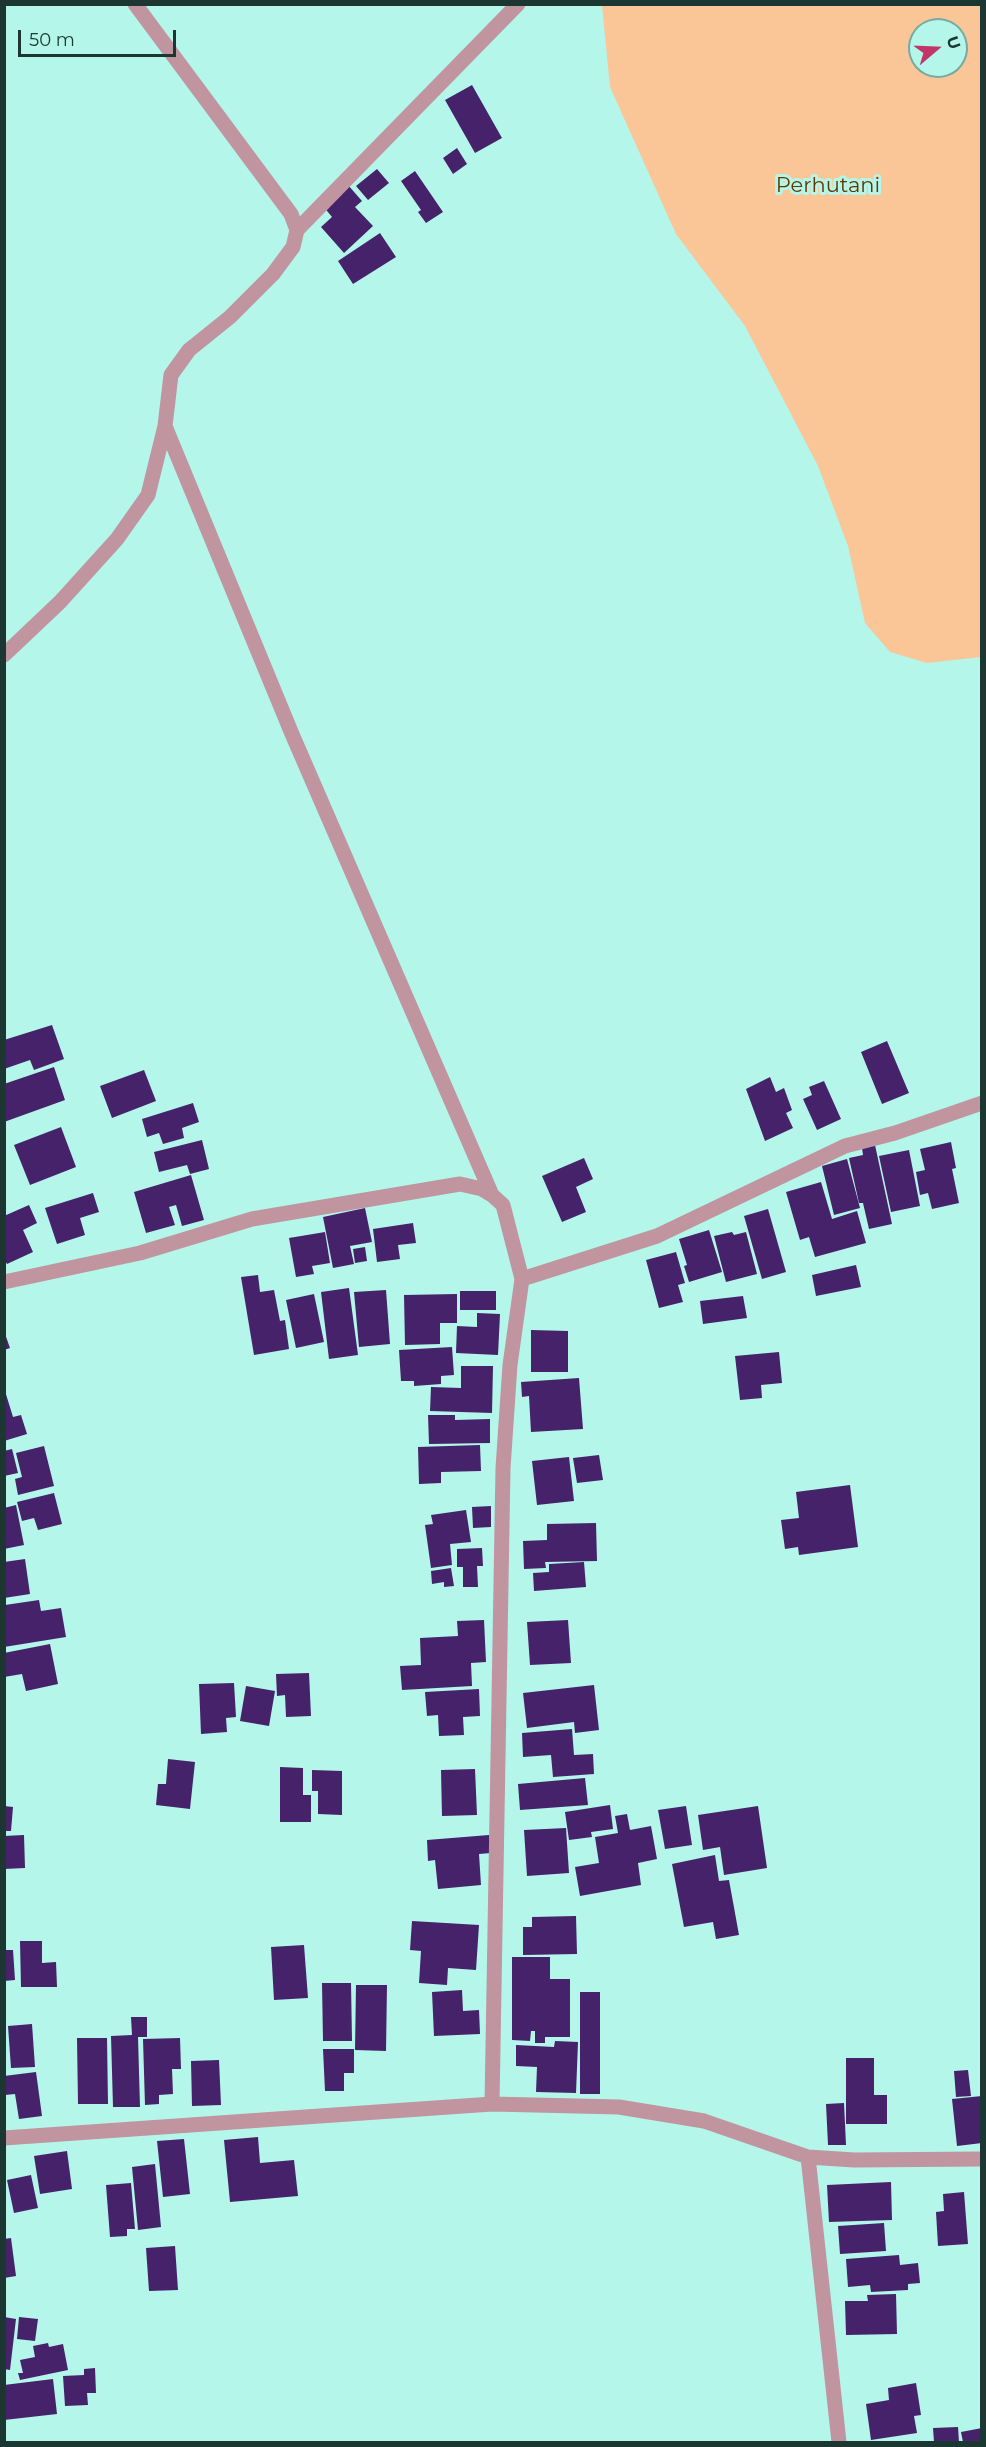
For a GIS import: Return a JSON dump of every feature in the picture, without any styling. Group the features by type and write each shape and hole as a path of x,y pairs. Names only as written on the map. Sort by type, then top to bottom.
{"street":[{"path":"135,4 291,214 297,230"},
{"path":"4,655 60,602 117,539 148,495 165,426 171,375 189,350 230,318 273,274 292,247 297,230 518,4"},
{"path":"165,426 292,734 492,1195"},
{"path":"522,1279 657,1236 845,1146 895,1133 981,1103"},
{"path":"4,1282 141,1253 252,1219 460,1184 492,1195 503,1205 522,1279 510,1365 503,1468 492,2104"},
{"path":"4,2138 492,2104 619,2107 704,2121 808,2157 854,2160 981,2159"},
{"path":"808,2157 838,2442"}],"green space":[{"name":"Perhutani","path":"602,5 981,5 981,657 927,663 890,652 865,623 848,546 818,466 745,326 676,234 610,87"}],"building":[{"path":"472,85 502,138 475,153 445,100"},
{"path":"457,148 467,164 453,174 443,158"},
{"path":"377,169 389,183 368,200 356,186"},
{"path":"415,171 443,212 426,223 418,212 421,210 401,181"},
{"path":"348,185 362,201 355,207 373,226 344,253 321,227 332,217 323,206"},
{"path":"380,233 396,257 353,284 338,261"},
{"path":"52,1025 64,1059 34,1070 30,1060 4,1069 4,1040"},
{"path":"887,1041 909,1093 882,1104 861,1052"},
{"path":"54,1067 65,1100 4,1122 4,1084"},
{"path":"144,1070 156,1101 112,1118 100,1086"},
{"path":"770,1077 776,1092 784,1088 792,1110 786,1113 793,1128 765,1141 746,1089"},
{"path":"824,1081 841,1119 817,1130 803,1099 812,1095 809,1087"},
{"path":"193,1103 199,1122 182,1128 184,1138 163,1144 159,1133 147,1137 142,1119"},
{"path":"61,1127 76,1167 30,1185 14,1145"},
{"path":"202,1140 209,1169 190,1174 187,1165 159,1172 154,1152"},
{"path":"951,1142 956,1168 952,1169 959,1203 932,1209 928,1193 920,1195 916,1172 925,1170 920,1149"},
{"path":"875,1145 892,1224 869,1229 863,1203 859,1203 849,1158 863,1155 862,1148"},
{"path":"909,1150 920,1206 891,1212 879,1156"},
{"path":"584,1158 593,1179 576,1187 586,1212 562,1222 542,1176"},
{"path":"847,1159 860,1208 834,1215 822,1166"},
{"path":"191,1175 204,1220 182,1226 176,1205 169,1207 175,1225 146,1233 134,1192"},
{"path":"821,1182 832,1219 857,1211 866,1243 815,1257 809,1237 800,1240 786,1192"},
{"path":"93,1193 99,1212 80,1218 85,1235 57,1244 45,1208"},
{"path":"29,1205 37,1223 23,1230 33,1252 7,1264 4,1259 4,1216"},
{"path":"365,1208 372,1242 350,1246 354,1264 333,1268 323,1217"},
{"path":"768,1209 786,1272 762,1279 744,1216"},
{"path":"413,1223 416,1243 398,1245 400,1259 377,1262 373,1229"},
{"path":"709,1230 722,1272 689,1282 684,1266 687,1265 679,1239"},
{"path":"325,1232 330,1263 312,1266 314,1274 296,1277 289,1238"},
{"path":"732,1232 734,1235 746,1232 757,1274 726,1282 714,1236"},
{"path":"365,1247 367,1261 355,1263 353,1249"},
{"path":"676,1252 685,1283 678,1285 683,1302 659,1308 646,1260"},
{"path":"856,1265 861,1287 816,1296 812,1275"},
{"path":"258,1275 260,1292 274,1290 280,1321 285,1320 289,1349 254,1355 241,1277"},
{"path":"349,1288 358,1355 329,1359 321,1292"},
{"path":"386,1290 390,1344 359,1347 354,1292"},
{"path":"460,1291 496,1291 496,1310 460,1310"},
{"path":"314,1294 324,1342 296,1348 286,1300"},
{"path":"457,1294 457,1323 440,1323 440,1344 405,1345 404,1295"},
{"path":"743,1296 747,1318 703,1324 700,1301"},
{"path":"477,1313 500,1314 498,1355 456,1353 457,1326 477,1327"},
{"path":"531,1330 568,1331 568,1372 531,1372"},
{"path":"4,1331 10,1348 4,1350"},
{"path":"452,1347 454,1375 441,1376 441,1384 414,1386 414,1381 401,1381 399,1350"},
{"path":"779,1352 782,1383 761,1385 762,1398 740,1400 735,1356"},
{"path":"461,1366 493,1366 492,1413 430,1411 431,1387 461,1388"},
{"path":"579,1378 583,1429 531,1432 529,1396 522,1397 521,1382"},
{"path":"5,1391 13,1417 21,1415 27,1434 4,1441"},
{"path":"428,1415 455,1415 455,1420 490,1419 490,1443 429,1444"},
{"path":"480,1445 481,1471 441,1472 441,1483 419,1484 418,1447"},
{"path":"44,1446 54,1486 18,1495 15,1479 22,1477 16,1453"},
{"path":"12,1449 18,1473 4,1476 4,1451"},
{"path":"599,1455 603,1480 577,1483 573,1458"},
{"path":"569,1457 574,1501 537,1505 532,1461"},
{"path":"850,1485 858,1547 799,1555 798,1547 785,1549 781,1520 799,1518 796,1492"},
{"path":"54,1493 62,1524 38,1530 34,1518 22,1521 17,1502"},
{"path":"16,1505 24,1545 4,1549 4,1508"},
{"path":"491,1506 491,1527 473,1528 472,1507"},
{"path":"466,1510 471,1542 450,1544 452,1565 431,1568 425,1525 433,1524 431,1515"},
{"path":"596,1523 597,1561 545,1562 546,1568 524,1569 523,1541 547,1540 547,1524"},
{"path":"482,1548 483,1566 477,1566 478,1587 463,1587 463,1567 457,1567 457,1549"},
{"path":"25,1559 30,1594 4,1598 4,1562"},
{"path":"584,1562 586,1587 534,1591 533,1573 549,1572 549,1564"},
{"path":"451,1568 454,1586 444,1587 444,1582 432,1584 431,1571"},
{"path":"39,1600 41,1611 61,1608 66,1637 4,1647 5,1605"},
{"path":"484,1620 486,1662 471,1663 472,1686 402,1690 400,1666 421,1665 420,1638 458,1636 457,1621"},
{"path":"568,1620 571,1663 530,1665 527,1622"},
{"path":"50,1644 58,1684 26,1691 22,1674 4,1677 4,1653"},
{"path":"309,1673 311,1716 286,1717 285,1695 277,1696 276,1674"},
{"path":"234,1683 236,1717 226,1718 227,1732 201,1734 199,1684"},
{"path":"594,1685 599,1730 575,1733 574,1722 527,1728 523,1693"},
{"path":"246,1686 275,1691 269,1726 240,1721"},
{"path":"479,1689 480,1716 463,1717 464,1735 439,1736 438,1715 427,1716 425,1692"},
{"path":"572,1729 574,1755 593,1754 594,1774 553,1777 551,1755 523,1757 522,1733"},
{"path":"168,1759 195,1762 190,1809 156,1805 158,1784 166,1784"},
{"path":"280,1767 303,1768 303,1795 311,1795 311,1822 280,1822"},
{"path":"475,1769 477,1815 442,1816 441,1770"},
{"path":"312,1770 342,1771 342,1815 318,1814 318,1791 312,1791"},
{"path":"585,1778 588,1805 520,1810 518,1784"},
{"path":"610,1805 613,1829 591,1832 592,1837 569,1840 565,1812"},
{"path":"4,1806 13,1807 11,1831 4,1831"},
{"path":"686,1806 692,1845 665,1849 658,1810"},
{"path":"758,1806 767,1868 724,1875 720,1847 703,1850 698,1815"},
{"path":"627,1814 630,1830 651,1826 657,1859 638,1863 641,1885 580,1896 575,1867 599,1863 595,1837 618,1833 615,1816"},
{"path":"566,1828 569,1873 527,1876 524,1830"},
{"path":"24,1835 25,1868 4,1869 4,1836"},
{"path":"489,1835 491,1853 479,1854 481,1885 438,1889 435,1860 428,1861 427,1840"},
{"path":"715,1855 719,1881 729,1880 739,1935 716,1939 713,1922 684,1927 672,1864"},
{"path":"576,1916 577,1954 523,1955 523,1927 532,1927 532,1917"},
{"path":"412,1921 479,1925 476,1970 448,1968 447,1985 419,1983 421,1951 410,1950"},
{"path":"20,1941 42,1941 42,1963 56,1962 57,1987 21,1987"},
{"path":"304,1945 308,1998 274,2000 271,1947"},
{"path":"4,1950 13,1950 15,1980 4,1981"},
{"path":"512,1957 550,1957 550,1979 570,1979 570,2037 545,2037 545,2043 535,2043 535,2031 531,2031 530,2041 512,2040"},
{"path":"322,1983 351,1983 352,2041 323,2041"},
{"path":"356,1985 387,1985 386,2051 355,2050"},
{"path":"462,1990 463,2011 479,2010 480,2034 434,2036 432,1992"},
{"path":"580,1992 600,1992 600,2094 580,2094"},
{"path":"131,2017 147,2017 147,2037 138,2037 140,2107 113,2107 111,2036 132,2035"},
{"path":"32,2024 35,2067 11,2068 8,2026"},
{"path":"77,2038 107,2038 108,2104 78,2104"},
{"path":"180,2038 181,2069 172,2069 173,2094 159,2095 159,2104 145,2105 143,2039"},
{"path":"555,2041 578,2042 576,2093 536,2092 537,2067 516,2066 516,2045 554,2047"},
{"path":"323,2049 354,2049 354,2073 344,2073 344,2091 325,2091"},
{"path":"846,2058 874,2058 874,2095 887,2095 887,2124 846,2124"},
{"path":"219,2060 221,2105 192,2106 191,2061"},
{"path":"968,2070 971,2096 956,2097 954,2071"},
{"path":"36,2072 42,2116 19,2119 15,2094 5,2095 4,2076"},
{"path":"982,2096 982,2143 957,2146 952,2099"},
{"path":"844,2103 846,2145 828,2145 826,2104"},
{"path":"258,2137 260,2163 294,2160 298,2196 230,2202 224,2140"},
{"path":"184,2139 190,2194 163,2197 157,2141"},
{"path":"67,2151 72,2189 40,2194 34,2156"},
{"path":"155,2164 161,2227 138,2230 132,2167"},
{"path":"31,2175 38,2208 14,2213 7,2180"},
{"path":"891,2182 892,2220 829,2222 827,2185"},
{"path":"131,2183 135,2229 127,2229 127,2236 110,2237 106,2185"},
{"path":"964,2192 968,2244 938,2246 936,2212 944,2211 943,2194"},
{"path":"884,2223 886,2251 840,2254 838,2226"},
{"path":"11,2238 16,2276 4,2278 4,2239"},
{"path":"175,2246 178,2290 149,2291 146,2248"},
{"path":"899,2255 900,2265 918,2263 920,2283 908,2284 908,2290 871,2292 870,2285 848,2287 846,2259"},
{"path":"896,2294 897,2334 846,2335 845,2301 868,2301 867,2295"},
{"path":"4,2317 16,2319 10,2370 4,2369"},
{"path":"19,2317 38,2319 35,2341 17,2339"},
{"path":"48,2343 49,2347 63,2344 68,2370 20,2380 18,2373 23,2373 20,2360 35,2357 33,2346"},
{"path":"95,2368 96,2393 87,2393 88,2405 65,2406 63,2376 84,2375 84,2369"},
{"path":"53,2379 57,2414 4,2420 4,2385"},
{"path":"916,2383 921,2415 914,2416 917,2433 871,2440 866,2404 889,2400 888,2388"},
{"path":"958,2427 959,2442 934,2442 933,2428"},
{"path":"982,2428 982,2442 963,2442 961,2432"}]}
